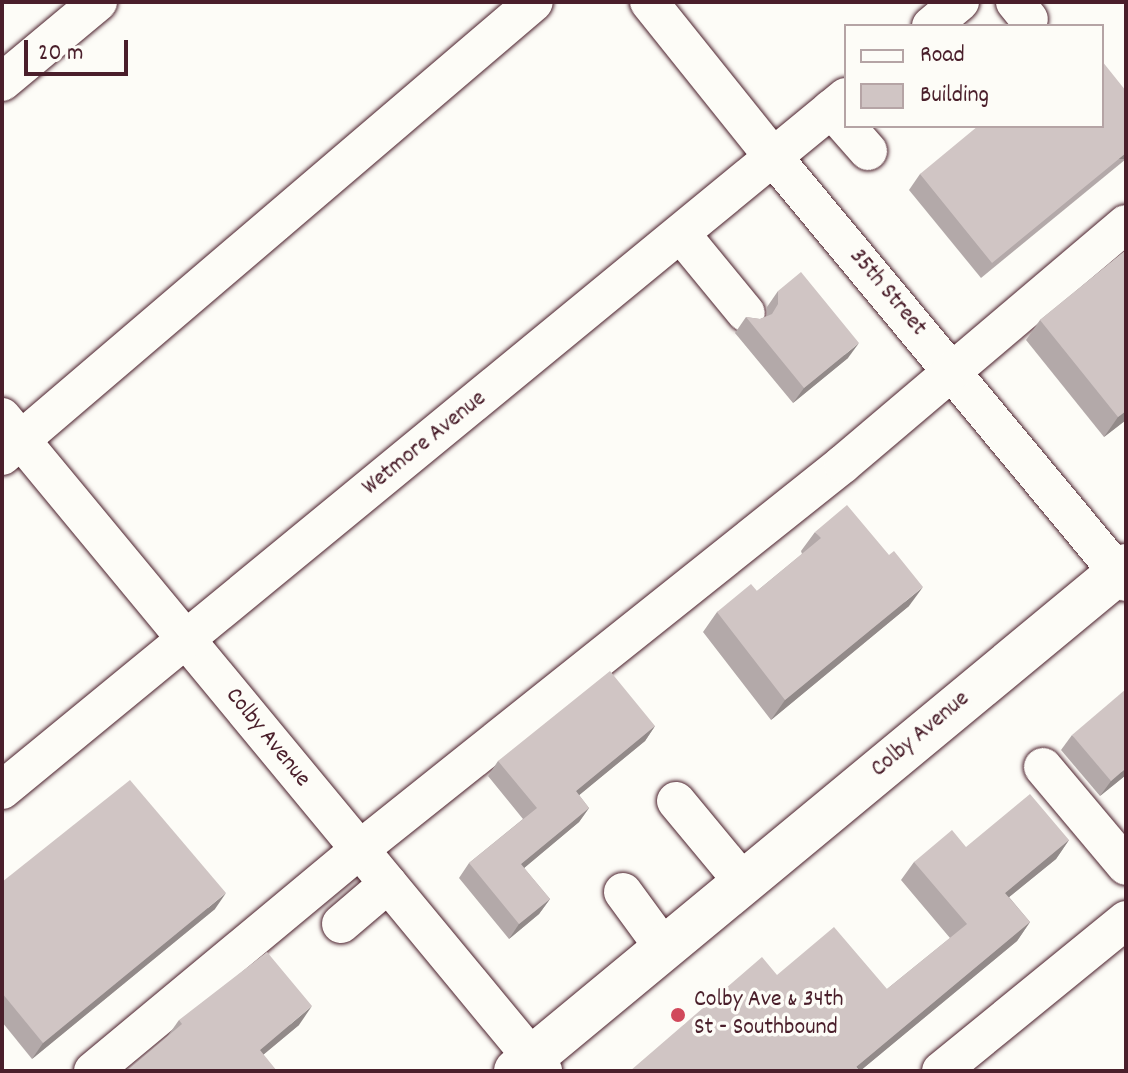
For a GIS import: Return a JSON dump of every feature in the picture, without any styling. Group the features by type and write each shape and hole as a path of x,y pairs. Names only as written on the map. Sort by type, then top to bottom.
{"main road":[{"name":"Colby Avenue","path":"531,1067 664,948 1123,573"}],"street":[{"path":"2,82 98,2"},
{"path":"8,438 534,2"},
{"name":"35th Street","path":"649,2 774,158 1123,573"},
{"path":"933,24 960,2"},
{"name":"Wetmore Avenue","path":"2,790 839,103"},
{"path":"854,128 868,151"},
{"path":"93,1071 359,850 831,474 1126,224"},
{"path":"681,234 746,313"},
{"name":"Colby Avenue","path":"8,438 187,640 388,884 531,1067"},
{"path":"1043,767 1126,866"},
{"path":"676,801 744,883"},
{"path":"341,924 388,884"},
{"path":"623,892 664,948"},
{"path":"941,1071 1126,920"}],"building":[{"path":"1104,64 1126,91 1126,153 992,263 920,174 976,128 1104,128"},
{"path":"1126,250 1126,411 1118,417 1040,320"},
{"path":"801,272 859,343 804,388 746,317 760,319 772,314 778,304 778,291"},
{"path":"847,505 889,555 894,551 923,587 785,700 717,612 751,584 757,591 821,538 815,532"},
{"path":"610,671 655,726 576,791 589,808 521,864 550,899 519,924 469,863 537,808 498,761"},
{"path":"1126,689 1126,768 1111,781 1072,735"},
{"path":"130,780 226,893 43,1043 2,993 2,882"},
{"path":"1030,794 1069,840 1005,893 1030,922 856,1067 860,1071 630,1071 762,957 777,975 834,927 887,989 967,924 914,862 952,830 966,847"},
{"path":"267,952 312,1006 260,1050 277,1071 127,1071 182,1024 179,1020"}],"place":[{"name":"Colby Ave & 34th St - Southbound","path":"678,1015"}]}
